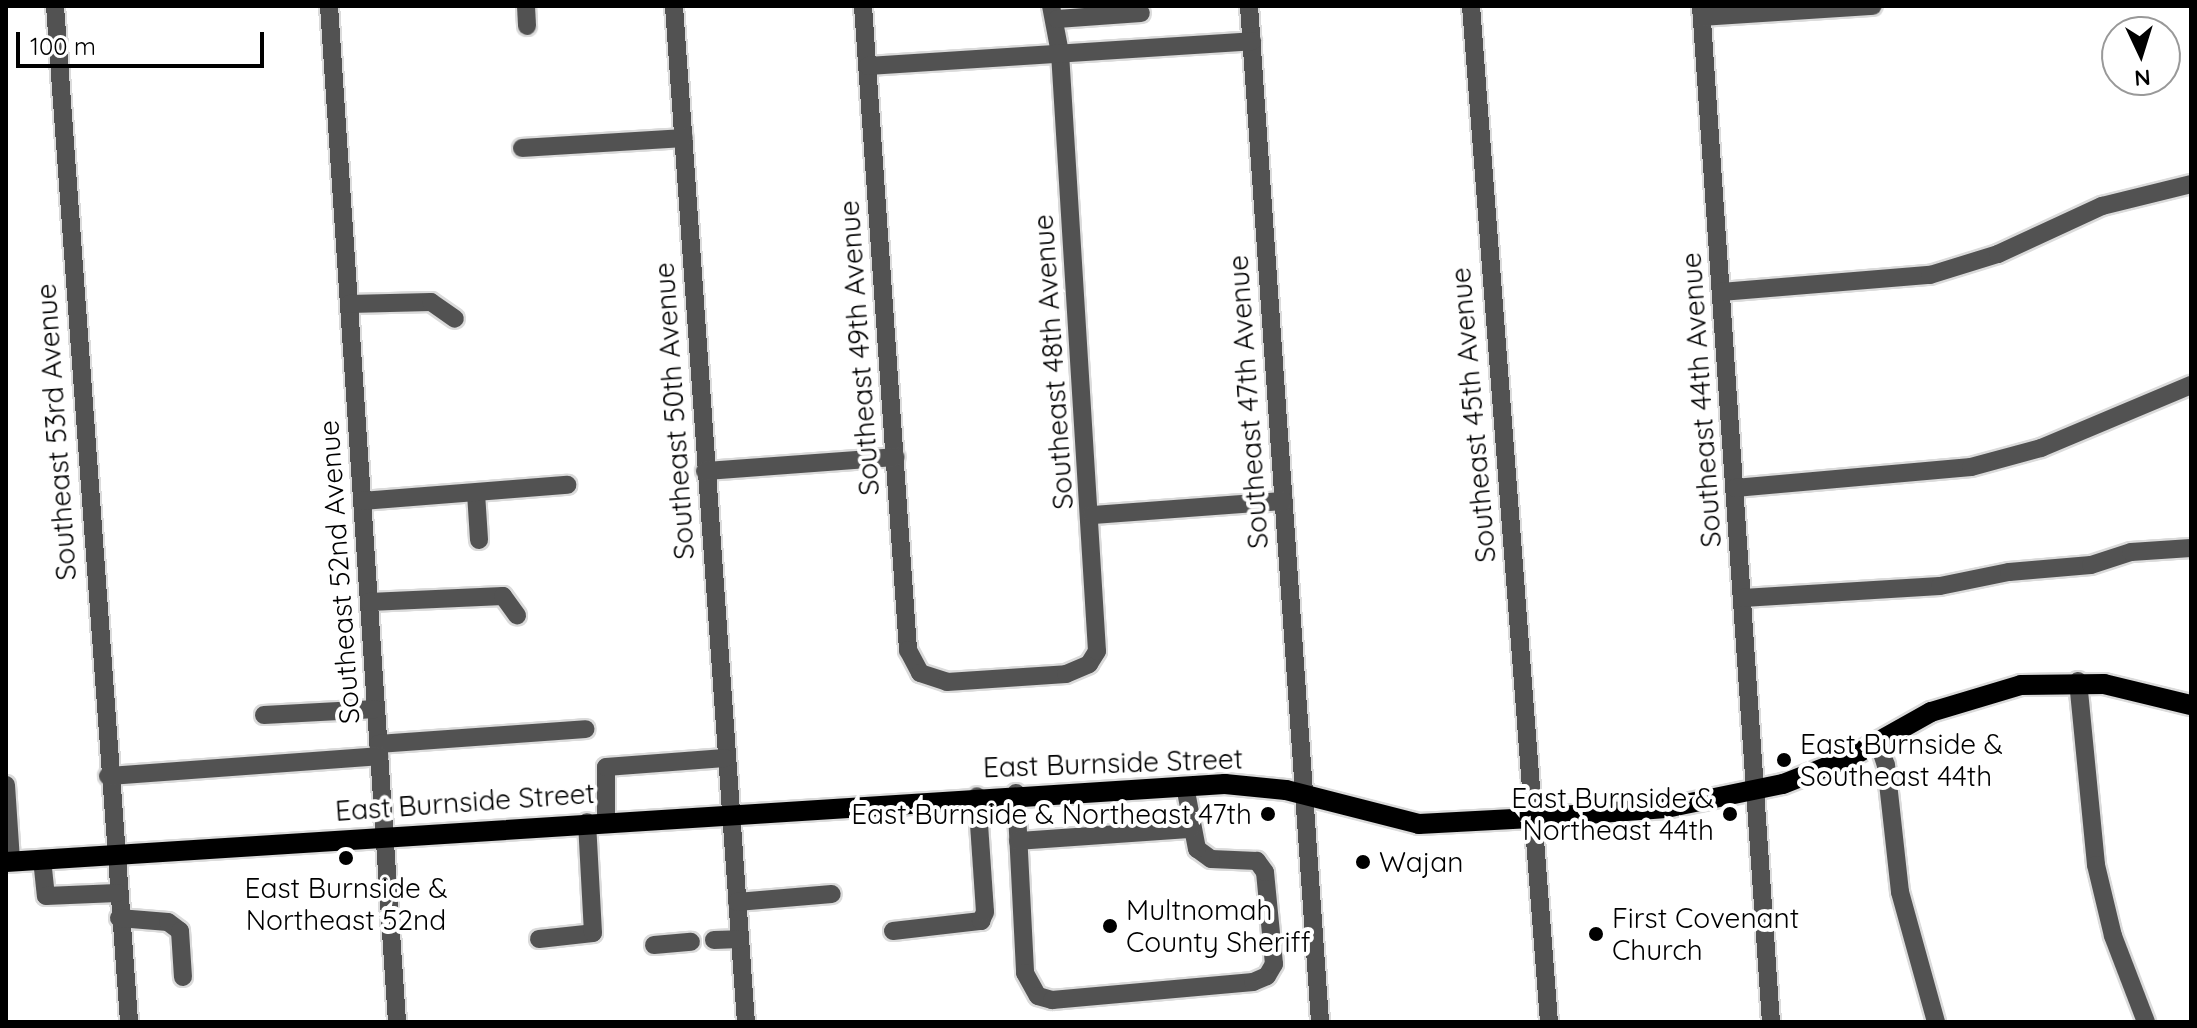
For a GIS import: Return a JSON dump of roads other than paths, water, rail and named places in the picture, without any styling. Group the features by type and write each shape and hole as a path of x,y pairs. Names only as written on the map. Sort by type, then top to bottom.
{"main road":[{"name":"East Burnside Street","path":"9,861 1016,793 1246,784 1303,794 1419,824 1535,818 1666,808 1756,789 1824,769 1931,712 2021,685 2078,681 2148,691 2191,705"}],"street":[{"name":"Southeast 53rd Avenue","path":"55,6 113,855 129,1022"},
{"name":"Southeast 52nd Avenue","path":"329,6 397,1022"},
{"path":"526,6 527,26"},
{"name":"Southeast 50th Avenue","path":"674,6 746,1022"},
{"name":"Southeast 49th Avenue","path":"863,6 908,650 928,679 1066,674 1089,664"},
{"name":"Southeast 47th Avenue","path":"1249,6 1320,1022"},
{"name":"Southeast 45th Avenue","path":"1471,6 1549,1022"},
{"path":"1702,12 1873,6"},
{"path":"1054,13 1140,9 1142,48"},
{"name":"Southeast 44th Avenue","path":"1702,12 1771,1022"},
{"name":"Southeast 48th Avenue","path":"1054,13 1060,53 1092,515 1098,635 1089,664"},
{"path":"868,66 1252,41"},
{"path":"522,148 684,138"},
{"path":"1721,292 1930,275 1998,254 2102,206 2191,184"},
{"path":"349,304 431,302 455,319"},
{"path":"1735,488 1971,467 2041,448 2191,385"},
{"path":"705,471 895,457"},
{"path":"362,501 567,485"},
{"path":"476,493 479,540"},
{"path":"1092,515 1283,501"},
{"path":"1743,598 1940,586 2009,572 2091,565 2131,552 2191,548"},
{"path":"369,602 503,596 517,615"},
{"path":"2078,681 2098,877 2113,936 2146,1022"},
{"path":"264,715 376,709"},
{"path":"108,776 585,729"},
{"path":"1878,741 1886,765 1900,892 1936,1022"},
{"path":"539,939 593,933 596,822 606,767 725,758"},
{"path":"6,785 9,861"},
{"path":"1016,793 1025,973 1038,996 1052,1000 1253,982 1267,976 1274,964 1265,872 1257,861 1211,859 1197,849 1185,786"},
{"path":"893,931 981,921 985,912 977,796"},
{"path":"1018,841 1191,829"},
{"path":"42,859 46,896 117,893"},
{"path":"737,902 832,894"},
{"path":"119,918 168,922 180,931 183,977"},
{"path":"714,940 739,939"},
{"path":"654,945 691,942"}],"place":[{"name":"East Burnside & Southeast 44th","path":"1784,760"},
{"name":"East Burnside & Northeast 47th","path":"1268,814"},
{"name":"East Burnside & Northeast 44th","path":"1730,814"},
{"name":"East Burnside & Northeast 52nd","path":"346,858"},
{"name":"Wajan","path":"1363,862"},
{"name":"Multnomah County Sheriff","path":"1110,926"},
{"name":"First Covenant Church","path":"1596,934"}]}
